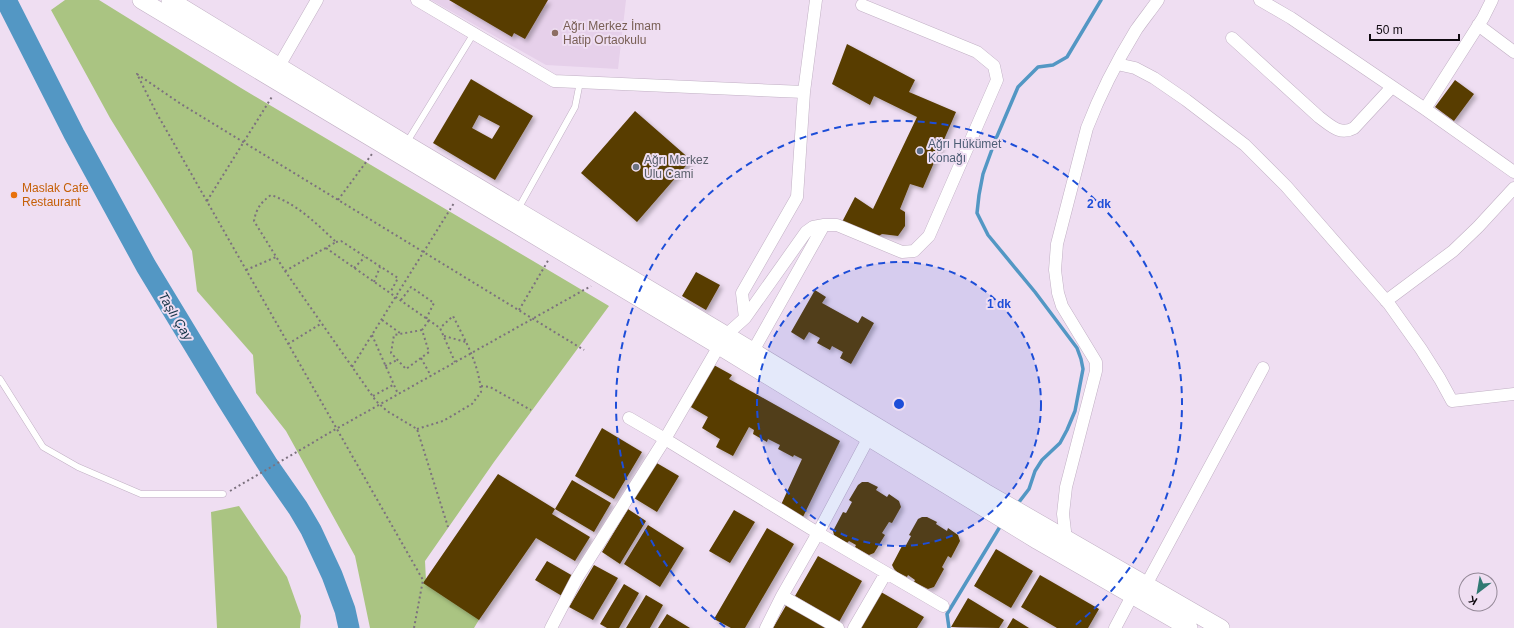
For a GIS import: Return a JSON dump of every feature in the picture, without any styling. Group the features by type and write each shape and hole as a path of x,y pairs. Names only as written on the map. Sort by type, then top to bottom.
{"main road":[{"path":"140,0 606,278 723,340 753,351 983,499 1043,535 1132,596 1189,628"},
{"path":"170,0 517,210 723,340 869,437 983,499"},
{"path":"1043,535 1066,540 1221,628"}],"street":[{"path":"279,66 318,0"},
{"path":"417,0 554,81 804,92"},
{"path":"745,318 742,293 797,197 804,92 816,0"},
{"path":"1066,540 1063,514 1066,487 1096,371 1096,362 1062,306 1058,293 1055,270 1057,244 1087,128 1105,86 1136,30 1158,0"},
{"path":"1260,0 1291,18 1425,109 1514,172"},
{"path":"1425,109 1492,0"},
{"path":"551,628 577,578 665,439 723,340 745,318 806,232 824,225 837,225 902,252 914,250 929,236 997,80 994,66 977,52 862,5"},
{"path":"1478,25 1514,52"},
{"path":"1232,38 1319,117 1332,127 1343,132 1348,132 1354,128 1392,87"},
{"path":"1118,64 1135,68 1154,78 1186,100 1244,145 1286,186 1386,301 1421,348 1452,401 1514,394"},
{"path":"1386,301 1453,251 1478,227 1514,188"},
{"path":"753,351 824,225"},
{"path":"1146,585 1263,368"},
{"path":"629,418 818,534 943,606"},
{"path":"766,628 869,437"},
{"path":"854,628 886,573"},
{"path":"782,596 838,628"},
{"path":"1115,628 1132,596"}],"lane":[{"path":"406,144 474,34"},
{"path":"517,210 575,106 580,82"},
{"path":"0,379 43,447 78,466 141,494 223,494"}],"path":[{"path":"414,628 423,580 156,112 136,74 181,104 584,350"},
{"path":"207,201 280,83"},
{"path":"338,200 380,143"},
{"path":"352,367 461,192"},
{"path":"336,242 300,210 282,199 271,195 264,200 256,211 254,221 276,257 373,396 380,404 400,419 417,429 448,527"},
{"path":"285,271 336,242 341,241 398,278 390,293"},
{"path":"326,248 440,328 455,362"},
{"path":"519,310 555,248"},
{"path":"246,270 276,257"},
{"path":"354,268 365,257"},
{"path":"374,282 380,267"},
{"path":"232,490 380,404 606,278"},
{"path":"401,300 411,287 434,303 422,330 429,352 406,369 391,353 394,335 422,330"},
{"path":"417,429 443,421 472,404 481,392 481,386 472,353 453,316 440,328"},
{"path":"382,320 401,334"},
{"path":"288,344 322,323"},
{"path":"372,336 398,394"},
{"path":"444,336 466,342"},
{"path":"421,358 431,376"},
{"path":"385,366 397,360"},
{"path":"373,396 393,385"},
{"path":"481,386 490,387 532,410"}],"shaded area":[{"name":"Ağrı Merkez İmam Hatip Ortaokulu","path":"431,0 626,0 618,69 546,65"}],"green space":[{"path":"65,0 99,0 241,88 609,306 494,462 425,561 426,581 480,618 474,628 370,628 355,556 286,431 256,393 253,355 197,291 192,251 110,118 51,10"},
{"path":"239,506 287,577 301,616 300,628 217,628 211,512"}],"building":[{"path":"449,0 548,0 525,39 514,33 512,37"},
{"name":"Ağrı Hükümet Konağı","path":"847,44 915,80 909,92 956,112 923,188 910,184 900,209 905,212 905,226 898,236 882,234 874,239 842,222 855,197 873,209 917,117 874,96 870,105 832,84"},
{"path":"471,79 533,116 495,180 433,143","holes":["479,115 500,126 492,139 472,128"]},
{"path":"1455,80 1474,94 1454,121 1435,107"},
{"name":"Ağrı Merkez Ulu Cami","path":"635,111 691,160 637,222 581,173"},
{"path":"696,272 720,285 706,310 682,296"},
{"path":"815,290 826,297 822,303 858,323 862,316 874,323 851,364 840,358 843,352 832,346 830,350 817,343 820,338 809,332 804,340 791,332"},
{"path":"712,364 732,375 729,379 840,441 801,521 780,507 802,459 794,455 793,457 778,449 780,445 768,439 767,442 753,434 754,430 749,427 733,456 716,447 720,439 702,428 708,417 689,406"},
{"path":"602,428 642,452 614,499 575,476"},
{"path":"655,462 679,476 657,512 634,498"},
{"path":"498,474 555,509 552,514 590,537 575,561 536,538 479,620 423,583"},
{"path":"572,480 611,503 594,532 555,509"},
{"path":"862,482 868,482 878,487 876,490 887,497 889,494 899,501 901,507 892,523 889,522 882,533 885,535 874,553 869,555 855,547 856,545 849,541 847,543 838,538 834,535 833,531 843,512 846,513 852,502 849,500 858,485"},
{"path":"628,509 646,521 620,564 602,552"},
{"path":"734,510 755,522 730,563 709,551"},
{"path":"927,517 937,522 936,524 947,531 948,528 958,535 960,541 951,558 948,556 942,567 944,569 934,587 928,589 914,582 915,580 908,575 907,577 897,572 892,565 902,546 905,547 911,536 909,535 918,519"},
{"path":"648,525 684,548 660,587 624,564"},
{"path":"767,528 794,544 745,628 731,628 714,619"},
{"path":"996,549 1033,571 1011,608 974,586"},
{"path":"818,556 862,581 839,622 795,596"},
{"path":"547,561 573,576 562,596 535,580"},
{"path":"594,565 618,578 593,620 569,607"},
{"path":"1040,575 1099,609 1088,628 1057,628 1021,607"},
{"path":"624,584 639,593 619,628 607,628 600,624"},
{"path":"881,592 924,617 917,628 859,628"},
{"path":"646,595 663,605 650,628 626,628"},
{"path":"968,598 1004,620 999,628 951,627"},
{"path":"788,602 829,628 773,628"},
{"path":"667,614 690,628 658,628"},
{"path":"1013,618 1029,628 1007,628"}],"waterway":[{"name":"Taşlı Çay","path":"6,0 74,134 146,266 226,398 311,530 332,575 345,610 349,628"},
{"path":"1016,506 1029,489 1035,471 1042,460 1060,443 1067,430 1075,411 1083,369 1077,348 1035,292 988,235 977,213 979,195 983,174 1018,87 1038,67 1053,65 1067,57 1101,0"},
{"path":"949,628 947,614 1001,525"}],"place":[{"name":"Ağrı Merkez İmam Hatip Ortaokulu","path":"555,33"},
{"name":"Ağrı Hükümet Konağı","path":"920,151"},
{"name":"Ağrı Merkez Ulu Cami","path":"636,167"},
{"name":"Maslak Cafe Restaurant","path":"14,195"}]}
